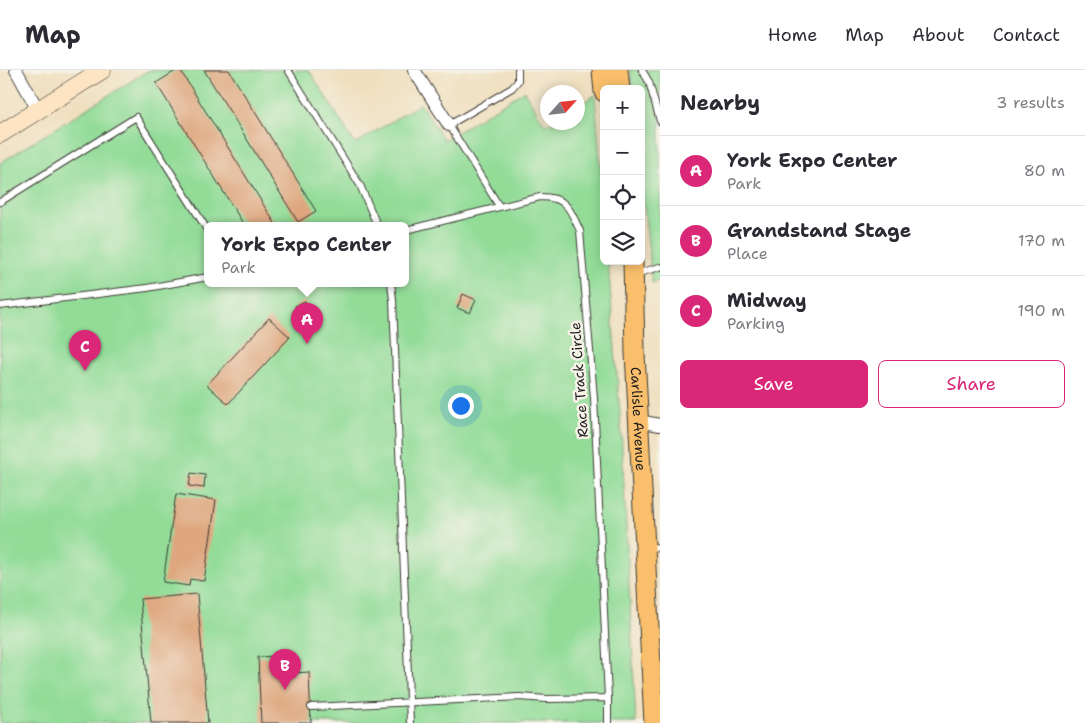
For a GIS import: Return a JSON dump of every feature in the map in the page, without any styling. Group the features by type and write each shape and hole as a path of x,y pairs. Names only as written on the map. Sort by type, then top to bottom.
{"main road":[{"path":"602,70 603,85"},
{"path":"614,70 617,85"},
{"path":"618,70 618,85"},
{"path":"621,265 635,353"},
{"path":"634,268 635,353"},
{"name":"Carlisle Avenue","path":"635,353 638,421 652,547 656,667 654,723"}],"street":[{"path":"16,70 38,110"},
{"path":"0,134 102,70"},
{"path":"414,70 449,125"},
{"path":"638,421 660,425"}],"lane":[{"path":"288,70 360,185 375,222"},
{"path":"499,206 449,125 512,88 518,81 518,70"},
{"path":"642,70 649,82 660,121"},
{"path":"0,202 136,117 204,225"},
{"name":"Race Track Circle","path":"409,229 499,206 540,197 555,197 570,209 580,231 594,398 608,723"},
{"path":"634,268 660,267"},
{"path":"0,306 147,288 204,278"},
{"path":"391,287 410,723"},
{"path":"311,707 519,697 547,699 608,698"}],"green space":[{"path":"149,70 309,70 355,144 420,104 444,140 524,91 540,117 540,130 585,130 585,101 595,95 600,158 600,265 608,265 621,427 636,723 0,723 0,163"},
{"path":"630,70 660,70 660,280 652,283 645,216 645,85 632,85"}],"building":[{"path":"180,70 274,222 242,222 156,83"},
{"path":"204,70 229,70 316,211 298,222"},
{"path":"463,294 476,300 470,313 457,308"},
{"path":"305,301 312,316 302,321 295,306"},
{"path":"269,318 290,337 228,404 207,385"},
{"path":"191,473 205,475 204,488 189,486"},
{"path":"176,494 216,500 204,581 190,579 189,586 163,582"},
{"path":"197,594 208,723 151,723 140,599"},
{"path":"279,656 280,674 309,672 311,723 261,723 258,657"}],"place":[{"name":"York Expo Center","path":"307,344"},
{"name":"Midway","path":"85,371"},
{"name":"Grandstand Stage","path":"285,690"}]}
